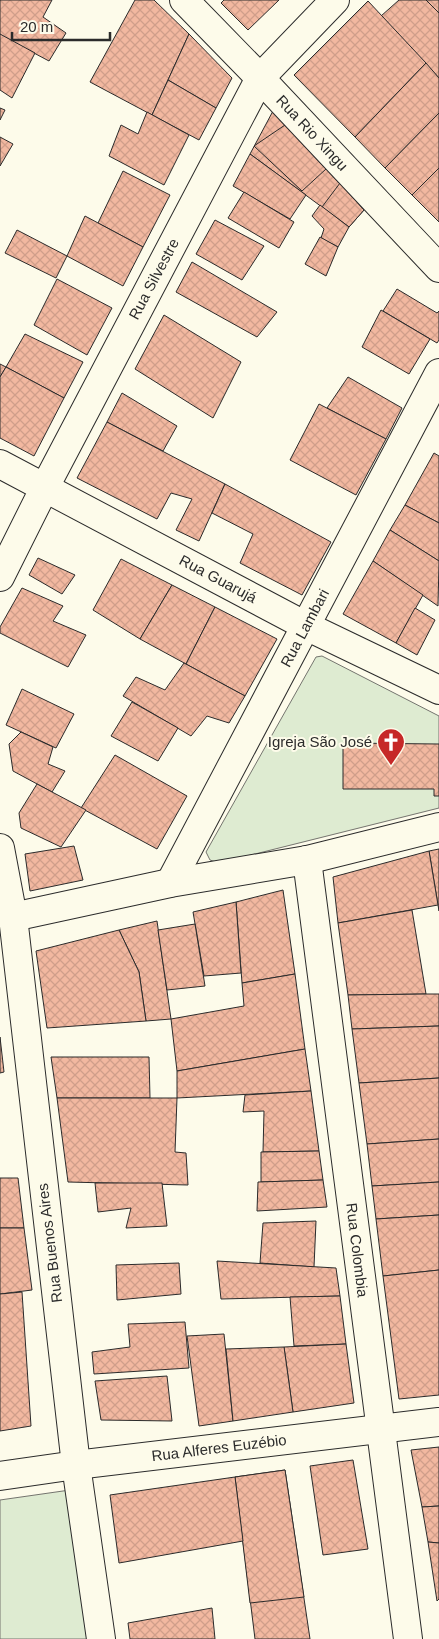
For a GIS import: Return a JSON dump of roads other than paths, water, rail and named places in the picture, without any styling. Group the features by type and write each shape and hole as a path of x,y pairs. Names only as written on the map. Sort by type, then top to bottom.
{"street":[{"name":"Rua Rio Xingu","path":"184,0 439,268"},
{"name":"Rua Silvestre","path":"0,577 45,487 260,78 335,0"},
{"name":"Rua Lambari","path":"170,883 439,373"},
{"name":"Rua Guarujá","path":"0,464 306,626 439,690"},
{"path":"13,917 170,883 307,860 439,827"},
{"name":"Rua Buenos Aires","path":"0,848 13,917 76,1465 101,1639"},
{"name":"Rua Colombia","path":"307,860 408,1639"},
{"name":"Rua Alferes Euzébio","path":"0,1476 76,1465 439,1422"}],"place":[{"name":"Igreja São José","path":"391,766"}]}
